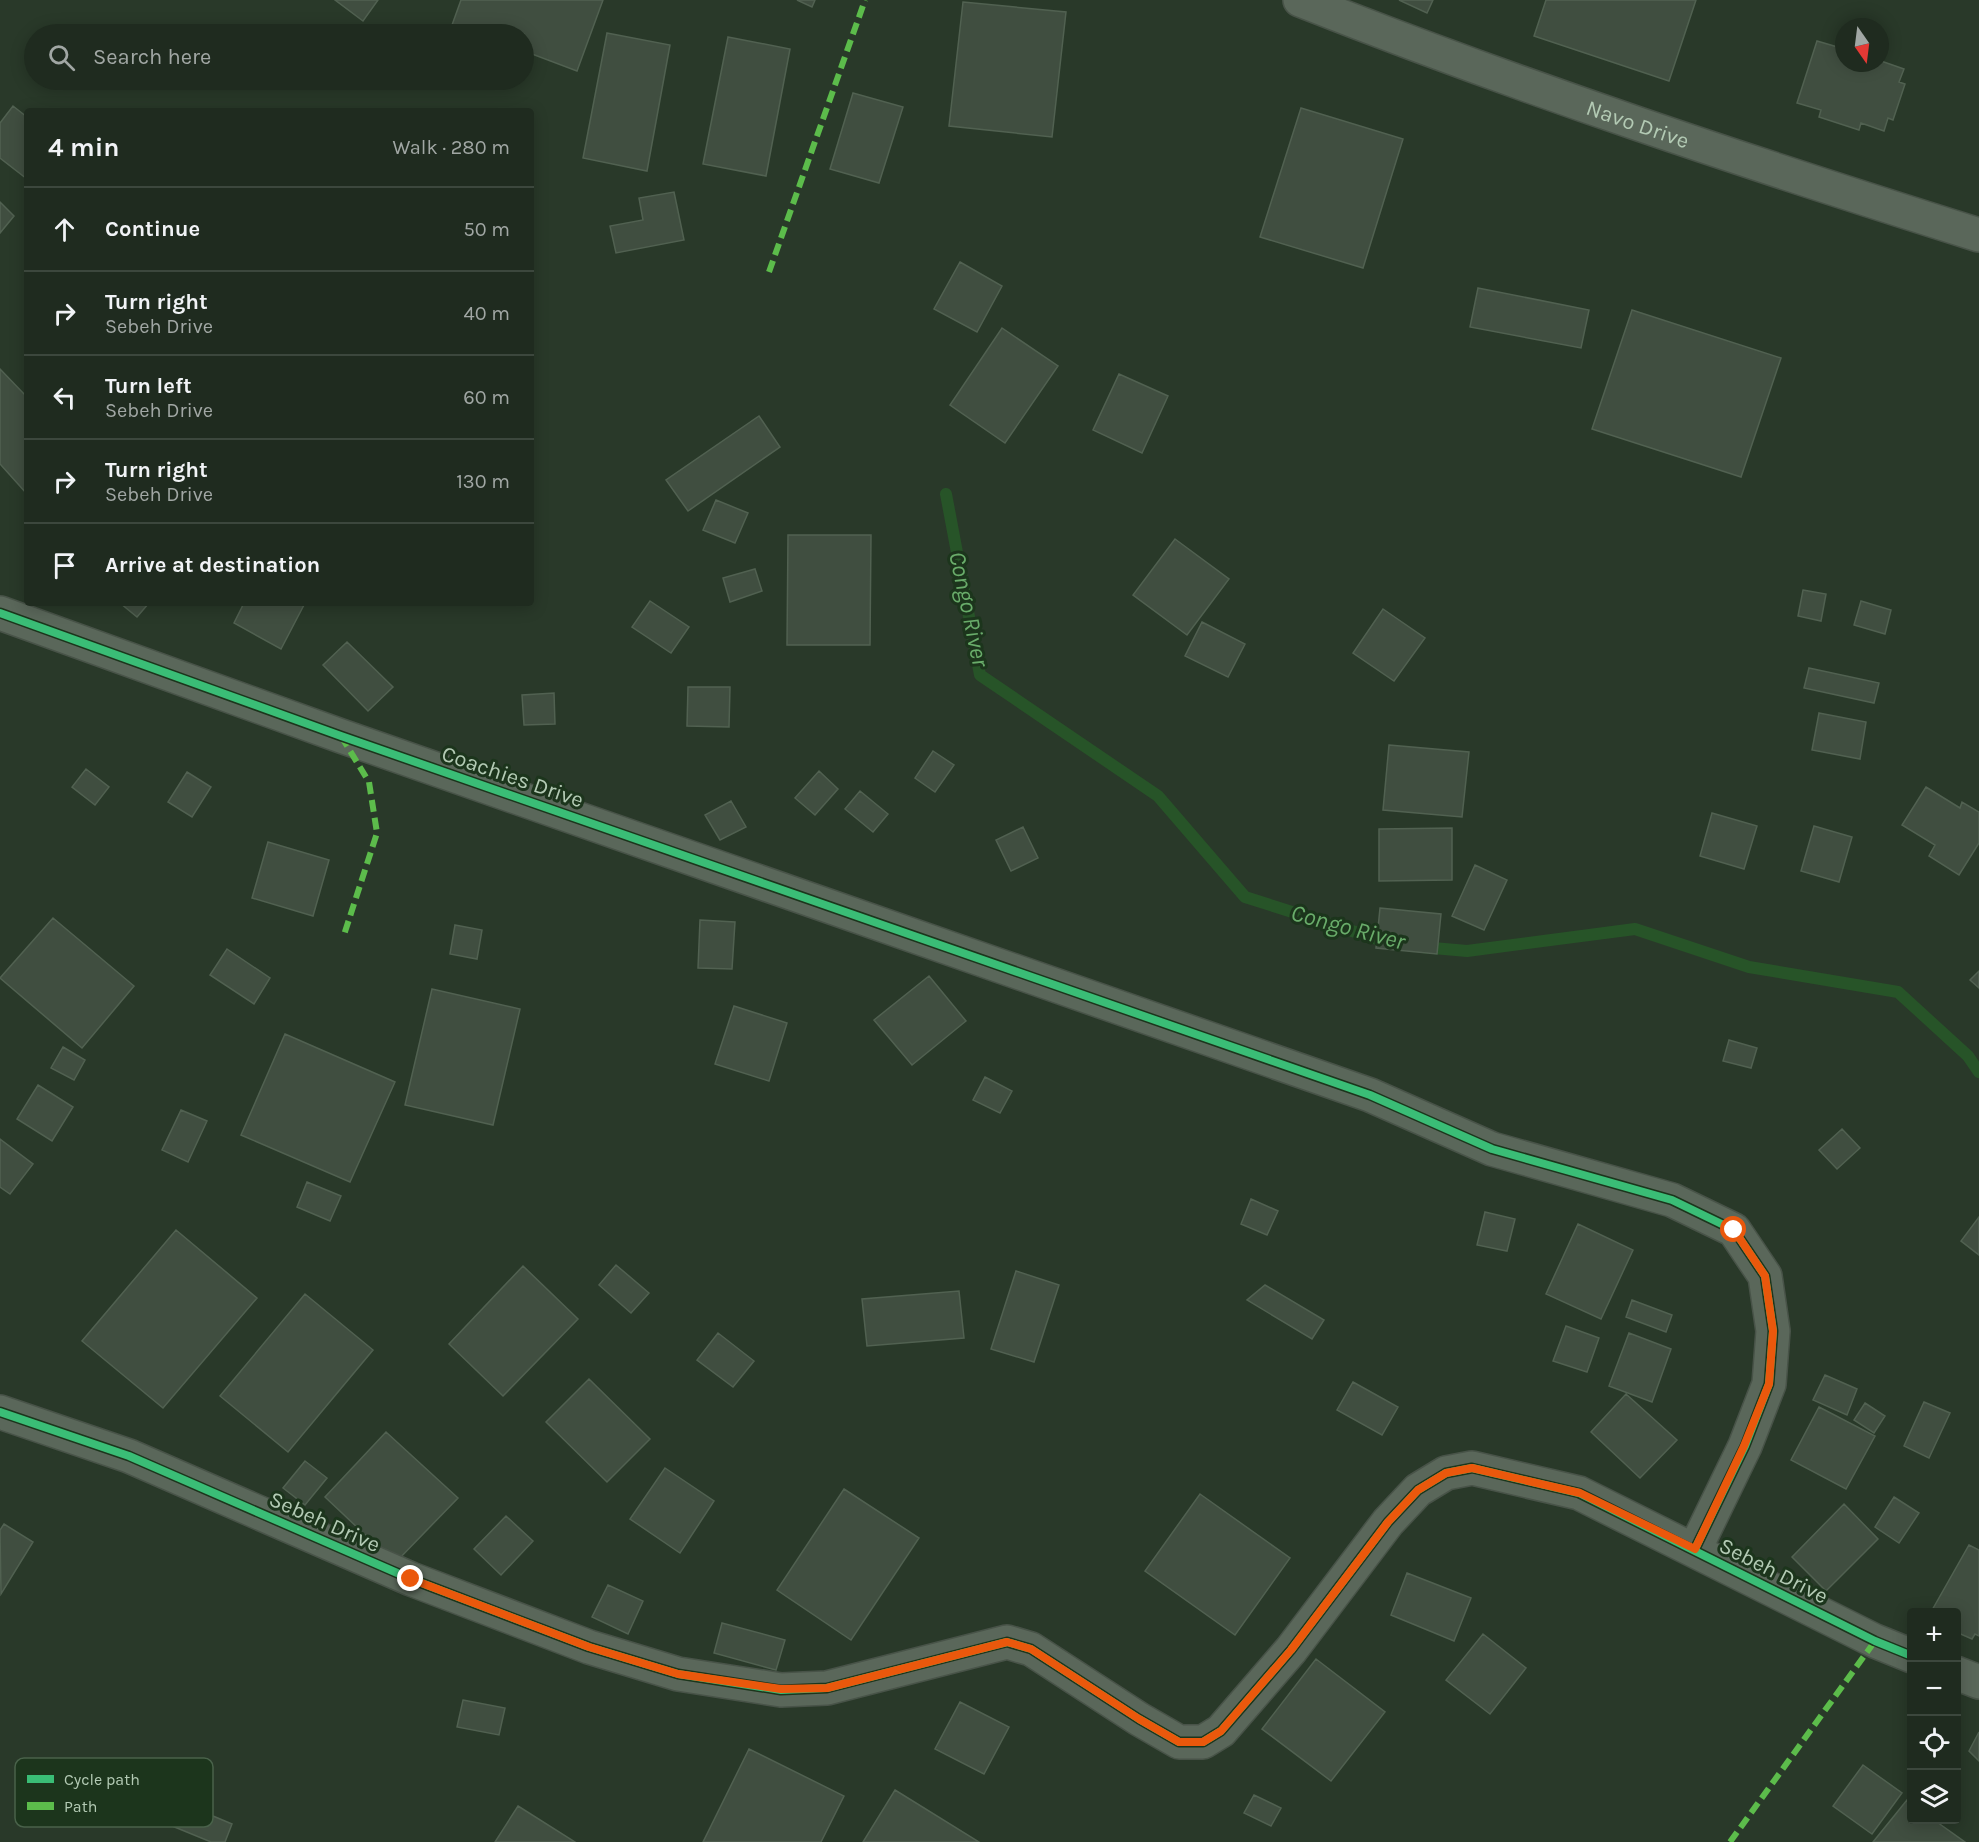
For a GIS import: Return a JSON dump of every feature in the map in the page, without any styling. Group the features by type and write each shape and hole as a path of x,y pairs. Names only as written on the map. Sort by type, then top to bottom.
{"street":[{"name":"Navo Drive","path":"1300,0 1431,52 1715,152 1979,235"},
{"name":"Coachies Drive","path":"0,613 341,736 1370,1095 1491,1149 1672,1200 1734,1230 1765,1276 1773,1331 1769,1384 1744,1446 1695,1549"},
{"name":"Sebeh Drive","path":"0,1412 129,1456 411,1579 589,1647 678,1674 781,1689 827,1688 1007,1642 1031,1649 1139,1719 1179,1742 1203,1742 1221,1731 1291,1650 1388,1522 1418,1490 1446,1473 1472,1468 1580,1493 1875,1641 1907,1654"},
{"path":"1961,1675 1979,1682"}],"building":[{"path":"335,0 378,0 363,21"},
{"path":"461,0 603,0 577,71 534,55 534,24 452,24"},
{"path":"797,0 815,0 812,7"},
{"path":"1399,0 1433,0 1427,13"},
{"path":"1546,0 1696,0 1669,81 1534,36"},
{"path":"963,2 1066,12 1052,137 949,126"},
{"path":"607,33 670,45 647,171 583,158"},
{"path":"728,37 790,49 766,176 703,164"},
{"path":"1817,41 1835,46 1835,72 1889,72 1889,64 1904,69 1899,82 1905,84 1893,120 1888,118 1884,131 1861,123 1859,130 1819,117 1821,110 1797,103"},
{"path":"853,93 903,107 879,183 830,169"},
{"path":"13,106 24,115 24,177 0,158 0,123"},
{"path":"1301,108 1403,139 1363,268 1260,237"},
{"path":"674,192 684,240 616,253 610,226 643,220 639,198"},
{"path":"0,202 14,216 0,233"},
{"path":"960,262 1002,286 977,332 934,309"},
{"path":"1478,288 1589,310 1581,348 1470,327"},
{"path":"1632,310 1781,358 1741,477 1592,429"},
{"path":"1002,328 1058,366 1005,443 950,405"},
{"path":"0,369 24,394 24,491 0,464"},
{"path":"1119,374 1168,396 1142,453 1093,430"},
{"path":"759,416 780,447 688,511 666,480"},
{"path":"716,500 748,513 735,543 703,530"},
{"path":"788,535 871,535 870,645 787,645"},
{"path":"1175,539 1229,579 1187,635 1133,595"},
{"path":"755,569 762,591 730,602 723,578"},
{"path":"1803,590 1826,594 1821,621 1798,616"},
{"path":"650,601 689,627 671,653 632,627"},
{"path":"1861,601 1891,610 1885,634 1854,625"},
{"path":"124,606 146,606 137,617"},
{"path":"242,606 303,606 281,649 234,623"},
{"path":"1383,609 1425,638 1394,681 1353,653"},
{"path":"1202,622 1245,644 1228,677 1185,656"},
{"path":"347,642 393,687 368,711 323,665"},
{"path":"1809,668 1879,683 1874,703 1804,688"},
{"path":"688,687 730,687 729,727 687,726"},
{"path":"554,693 555,724 524,725 522,695"},
{"path":"1819,713 1866,722 1860,759 1812,750"},
{"path":"1389,745 1469,752 1462,817 1383,810"},
{"path":"933,751 954,765 935,792 915,778"},
{"path":"86,769 109,787 95,805 72,787"},
{"path":"819,771 838,789 815,815 795,798"},
{"path":"187,772 211,787 192,817 168,802"},
{"path":"1926,787 1960,808 1962,802 1979,812 1979,843 1959,875 1929,856 1935,845 1902,825"},
{"path":"860,791 888,814 873,832 845,809"},
{"path":"731,801 746,827 720,840 705,815"},
{"path":"1712,813 1757,826 1744,869 1700,856"},
{"path":"1814,826 1852,837 1839,882 1801,871"},
{"path":"1023,827 1038,858 1011,871 996,840"},
{"path":"1452,828 1452,880 1379,881 1379,829"},
{"path":"268,842 329,860 313,916 252,898"},
{"path":"1475,865 1507,880 1484,930 1452,916"},
{"path":"1380,908 1441,914 1437,954 1376,948"},
{"path":"53,918 134,986 82,1048 0,978"},
{"path":"700,920 735,922 732,969 698,968"},
{"path":"455,925 482,930 477,959 450,954"},
{"path":"227,949 270,978 254,1004 210,975"},
{"path":"1979,971 1979,988 1970,980"},
{"path":"929,976 966,1021 912,1065 874,1020"},
{"path":"432,989 520,1009 493,1125 405,1105"},
{"path":"734,1006 787,1023 769,1081 715,1064"},
{"path":"285,1034 395,1082 350,1182 241,1135"},
{"path":"1729,1040 1757,1048 1751,1068 1723,1061"},
{"path":"63,1047 85,1060 74,1080 51,1068"},
{"path":"985,1077 1012,1091 1000,1113 973,1100"},
{"path":"38,1085 73,1107 52,1141 17,1119"},
{"path":"181,1110 207,1121 188,1162 162,1150"},
{"path":"1842,1129 1860,1148 1837,1169 1819,1150"},
{"path":"0,1139 33,1164 10,1194 0,1187"},
{"path":"307,1182 341,1196 330,1221 297,1207"},
{"path":"1251,1199 1278,1211 1267,1235 1241,1224"},
{"path":"1485,1212 1515,1219 1507,1251 1477,1245"},
{"path":"1979,1217 1979,1255 1961,1241"},
{"path":"1578,1224 1633,1250 1601,1319 1546,1294"},
{"path":"176,1230 257,1298 163,1408 82,1341"},
{"path":"616,1265 649,1293 631,1313 599,1285"},
{"path":"523,1266 578,1319 503,1396 449,1344"},
{"path":"1016,1271 1059,1285 1034,1362 991,1349"},
{"path":"1265,1285 1324,1320 1312,1339 1247,1300"},
{"path":"959,1291 964,1338 867,1346 862,1299"},
{"path":"305,1294 373,1350 288,1452 220,1396"},
{"path":"1632,1300 1672,1315 1666,1332 1626,1317"},
{"path":"1566,1326 1599,1338 1587,1372 1553,1361"},
{"path":"718,1333 754,1361 733,1387 697,1360"},
{"path":"1629,1333 1671,1349 1652,1402 1609,1386"},
{"path":"1825,1375 1857,1389 1847,1415 1813,1400"},
{"path":"589,1379 650,1439 607,1482 546,1422"},
{"path":"1353,1382 1398,1407 1382,1435 1337,1410"},
{"path":"1626,1394 1677,1440 1640,1478 1591,1432"},
{"path":"1924,1402 1950,1413 1929,1458 1904,1446"},
{"path":"1865,1403 1885,1416 1874,1433 1854,1420"},
{"path":"1819,1407 1875,1436 1846,1489 1791,1460"},
{"path":"386,1432 458,1498 395,1563 325,1497"},
{"path":"305,1461 327,1478 305,1505 283,1488"},
{"path":"665,1468 714,1501 680,1553 630,1519"},
{"path":"844,1489 919,1538 851,1640 777,1590"},
{"path":"1200,1494 1290,1558 1235,1635 1145,1571"},
{"path":"1894,1497 1919,1513 1899,1543 1875,1527"},
{"path":"1844,1504 1878,1539 1826,1591 1792,1557"},
{"path":"506,1516 533,1541 501,1575 474,1549"},
{"path":"4,1524 33,1542 1,1594 0,1530"},
{"path":"1969,1545 1979,1550 1979,1636 1975,1634 1972,1639 1961,1634 1961,1608 1933,1608"},
{"path":"1407,1573 1471,1598 1454,1641 1391,1615"},
{"path":"608,1585 643,1601 628,1634 592,1617"},
{"path":"722,1623 785,1640 776,1670 714,1653"},
{"path":"1483,1634 1526,1668 1490,1714 1446,1680"},
{"path":"1316,1659 1385,1712 1331,1781 1262,1729"},
{"path":"463,1700 505,1708 499,1735 457,1727"},
{"path":"960,1702 1009,1727 984,1774 935,1749"},
{"path":"1979,1732 1979,1761 1969,1751"},
{"path":"749,1749 844,1796 821,1842 703,1842"},
{"path":"1863,1765 1902,1793 1872,1834 1833,1806"},
{"path":"895,1790 979,1842 863,1842"},
{"path":"1254,1795 1281,1808 1271,1826 1244,1813"},
{"path":"1907,1800 1907,1824 1940,1824 1965,1842 1873,1842"},
{"path":"518,1806 575,1842 495,1842"},
{"path":"213,1816 232,1824 225,1842 211,1842 175,1827 213,1827"}],"waterway":[{"name":"Congo River","path":"946,494 980,675 1158,796 1245,897 1393,944"},
{"name":"Congo River","path":"1422,947 1467,951 1635,929 1749,967 1898,992 1968,1056 1979,1072"}],"marked path":[{"path":"769,272 865,0"},
{"path":"341,736 369,782 377,833 343,938"},
{"path":"1730,1842 1875,1641"}],"cycle path":[{"path":"0,613 341,736 1370,1095 1492,1149 1672,1200 1734,1230 1765,1276 1773,1331 1769,1384 1745,1446 1695,1549"},
{"path":"0,1412 129,1456 411,1579 589,1647 678,1674 781,1690 827,1688 1007,1642 1031,1649 1139,1719 1179,1742 1203,1742 1221,1731 1291,1650 1388,1522 1418,1490 1446,1473 1472,1468 1579,1493 1875,1641 1907,1654"}],"route":[{"path":"411,1579 589,1647 678,1674 781,1689 827,1688 984,1646 1007,1642 1031,1649 1139,1719 1179,1742 1203,1742 1221,1731 1291,1650 1388,1522 1418,1490 1446,1473 1472,1468 1580,1493 1695,1549 1744,1446 1769,1384 1773,1331 1765,1276 1734,1230"}]}
